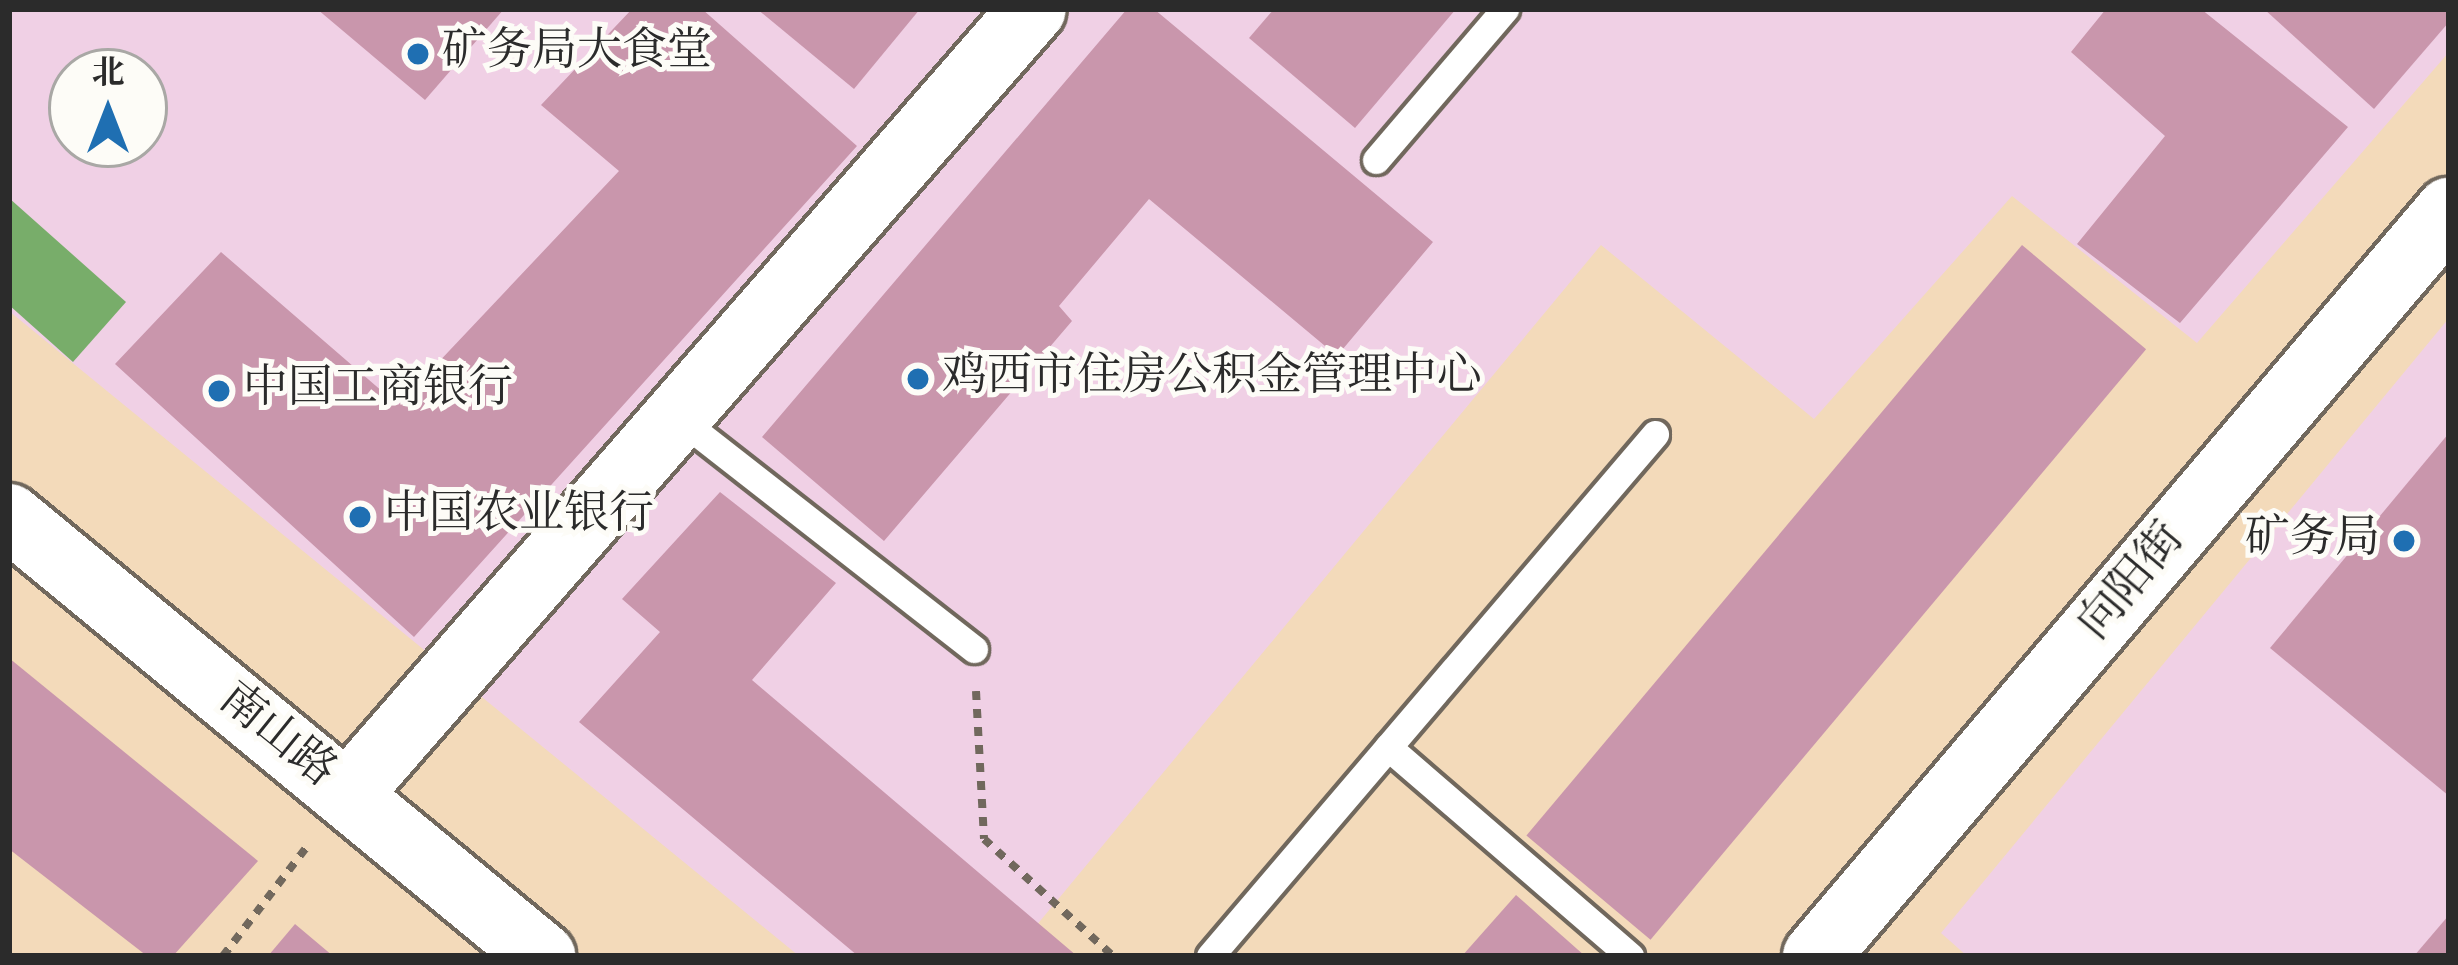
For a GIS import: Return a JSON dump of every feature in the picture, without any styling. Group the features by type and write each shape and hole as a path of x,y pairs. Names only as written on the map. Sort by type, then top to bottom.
{"street":[{"path":"347,795 1033,9"},
{"name":"向阳街","path":"1816,956 2449,211"},
{"name":"南山路","path":"9,517 542,956"}],"lane":[{"path":"1376,160 1504,9"},
{"path":"677,417 974,649"},
{"path":"1210,956 1655,434"},
{"path":"1388,747 1630,956"}],"path":[{"path":"974,649 984,839 1113,956"},
{"path":"223,956 347,795"}],"shaded area":[{"path":"9,9 2449,9 2449,52 2197,343 2012,196 1814,419 1601,245 1011,956 799,956 9,311"},
{"path":"2449,318 2449,956 1967,956 1941,933"}],"green space":[{"path":"9,198 126,302 73,362 9,305"}],"building":[{"name":"矿务局大食堂","path":"317,9 504,9 425,100"},
{"path":"632,9 702,9 857,146 414,637 115,364 221,252 398,405 619,171 541,105"},
{"path":"757,9 920,9 854,89"},
{"path":"1127,9 1154,9 1433,242 1337,356 1149,199 1059,306 1072,321 884,541 762,437"},
{"path":"1274,9 1456,9 1355,128 1249,38"},
{"path":"2106,9 2201,9 2348,127 2180,323 2077,244 2165,136 2071,52"},
{"path":"2264,9 2449,9 2449,22 2374,109"},
{"path":"2022,245 2146,349 1651,940 1526,836"},
{"name":"矿务局","path":"2449,433 2449,796 2270,648"},
{"path":"720,492 836,583 752,680 1077,956 858,956 579,722 660,632 622,599"},
{"path":"9,658 258,861 173,956 147,956 9,849"},
{"path":"1516,895 1585,956 1462,956"},
{"path":"2449,915 2449,956 2414,956"},
{"path":"295,924 333,956 268,956"}],"place":[{"name":"矿务局大食堂","path":"418,54"},
{"name":"鸡西市住房公积金管理中心","path":"918,379"},
{"name":"中国工商银行","path":"219,391"},
{"name":"中国农业银行","path":"360,517"},
{"name":"矿务局","path":"2404,541"}]}
